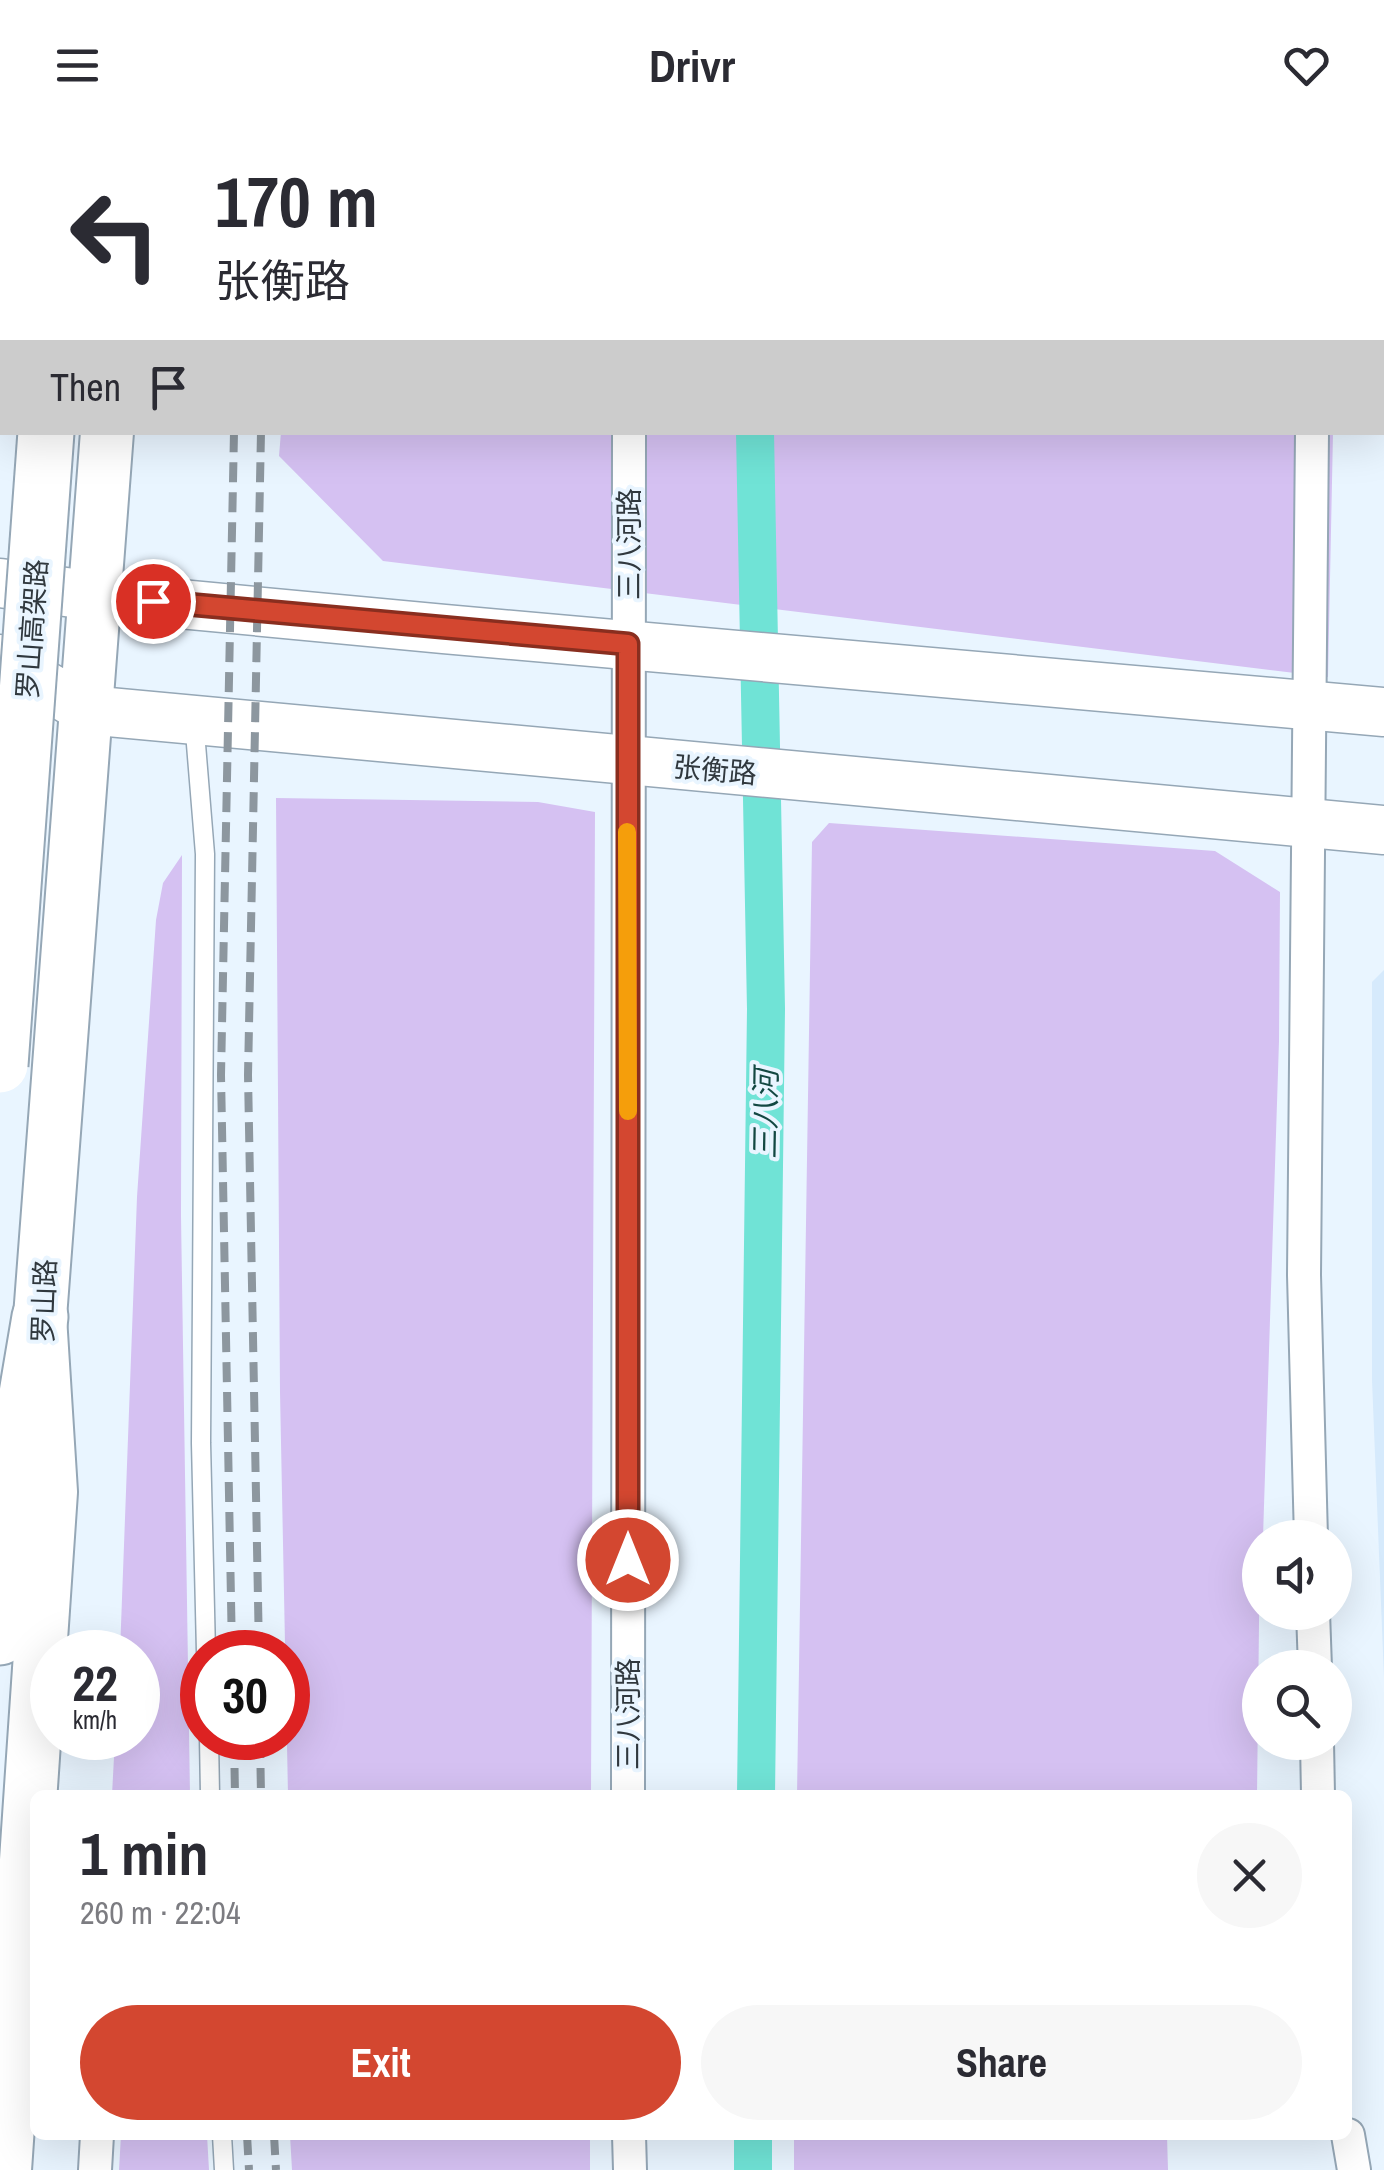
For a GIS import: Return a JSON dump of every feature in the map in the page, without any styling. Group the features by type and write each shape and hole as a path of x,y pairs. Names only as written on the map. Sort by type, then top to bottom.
{"highway":[{"name":"罗山高架路","path":"0,1065 46,435"},
{"path":"0,1636 31,1490 40,1317"}],"main road":[{"name":"罗山路","path":"40,1317 107,435"},
{"path":"0,583 95,596 1384,712"},
{"name":"张衡路","path":"0,659 87,710 1384,830"},
{"path":"5,2170 31,1490"}],"street":[{"name":"三八河路","path":"628,1790 630,435"},
{"path":"1311,1520 1304,1275 1312,435"},
{"path":"1317,1760 1318,1790"},
{"path":"94,2170 97,2140"},
{"path":"629,2140 630,2170"},
{"path":"1349,2140 1354,2170"}],"lane":[{"path":"194,720 205,854 200,1443 205,1630"},
{"path":"209,1760 210,1790"},
{"path":"222,2140 224,2170"}],"shaded area":[{"path":"281,435 1333,435 1328,677 383,561 279,456"},
{"path":"276,798 538,802 595,812 591,1790 288,1790 287,1760 310,1760 310,1630 285,1630"},
{"path":"829,823 1215,851 1280,892 1264,1520 1242,1520 1242,1630 1259,1630 1259,1650 1242,1650 1242,1760 1257,1760 1257,1790 797,1790 812,842"},
{"path":"182,855 181,1216 187,1630 180,1630 180,1760 189,1760 190,1790 112,1790 114,1760 160,1760 160,1630 121,1630 137,1197 156,920 163,883"},
{"path":"1384,970 1384,1678 1372,1380 1372,982"},
{"path":"121,2140 207,2140 209,2170 119,2170"},
{"path":"290,2140 590,2140 590,2170 292,2170"},
{"path":"794,2140 1167,2140 1168,2170 794,2170"}],"waterway":[{"name":"三八河","path":"755,435 766,1009 756,1790"},
{"name":"三八河","path":"753,2140 753,2170"}],"railway":[{"path":"232,1630 221,1075 234,435"},
{"path":"259,1630 248,1075 261,435"},
{"path":"234,1760 235,1790"},
{"path":"260,1760 261,1790"},
{"path":"247,2140 249,2170"},
{"path":"274,2140 276,2170"}],"slow traffic":[{"path":"627,832 628,1111"}],"route":[{"path":"153,601 628,644 628,1560"}]}
